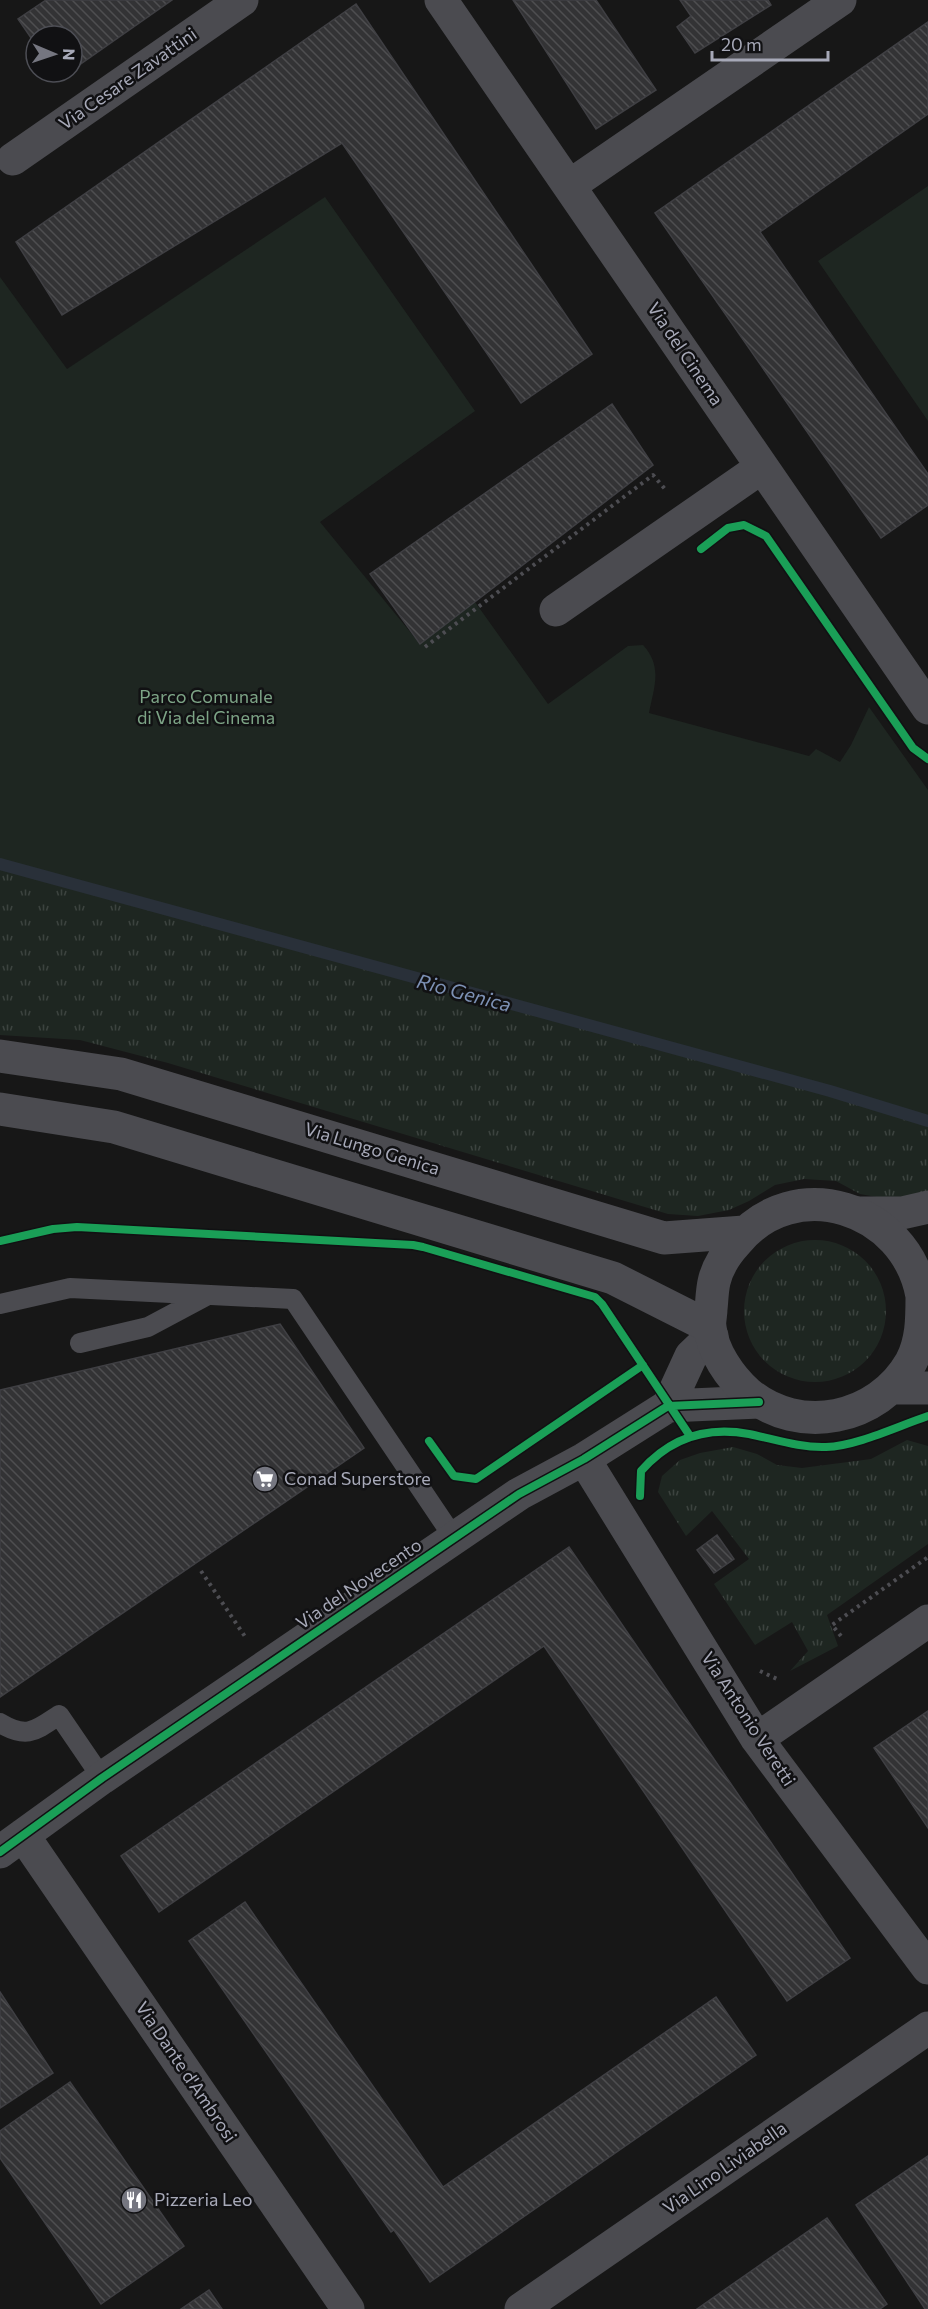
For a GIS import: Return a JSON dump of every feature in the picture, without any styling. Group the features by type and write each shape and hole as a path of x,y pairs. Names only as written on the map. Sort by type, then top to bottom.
{"street":[{"name":"Via Cesare Zavattini","path":"7,163 242,0"},
{"name":"Via del Cinema","path":"441,0 928,708"},
{"path":"570,186 840,0"},
{"path":"556,610 762,466"},
{"name":"Via Lungo Genica","path":"0,1056 121,1074 664,1238 744,1232"},
{"path":"0,1110 114,1127 613,1278 711,1331 691,1356 668,1406"},
{"name":"Via Lungo Genica","path":"829,1205 859,1213 886,1230 907,1255 925,1288 922,1329 911,1361 892,1388 862,1409 827,1418 792,1416 759,1402 738,1384 722,1361 711,1331 714,1281 726,1255 744,1232 770,1215 799,1206 829,1205"},
{"path":"859,1213 902,1213 928,1208"},
{"path":"892,1388 928,1388"},
{"name":"Via del Novecento","path":"10,1836 102,1778 519,1494 584,1459 668,1406 759,1402"},
{"name":"Via Antonio Veretti","path":"584,1459 757,1739 928,1968"},
{"path":"757,1739 928,1621"},
{"name":"Via Dante d'Ambrosi","path":"10,1836 348,2309"},
{"name":"Via Lino Liviabella","path":"521,2309 928,2028"}],"lane":[{"path":"0,1304 70,1287 293,1299 454,1538"},
{"path":"80,1343 148,1327 208,1295"},
{"path":"0,1724 12,1731 25,1734 59,1715 102,1778"}],"path":[{"path":"425,647 653,475 666,491"},
{"path":"844,1640 832,1625 928,1557"},
{"path":"201,1571 266,1666"},
{"path":"753,1661 760,1671 776,1679 784,1679"}],"green space":[{"path":"928,186 928,421 818,261"},
{"name":"Parco Comunale di Via del Cinema","path":"325,197 475,411 320,522 420,644 475,602 548,704 628,646 643,645 655,669 655,686 649,713 809,756 816,749 840,762 851,745 869,707 928,790 928,1121 830,1091 0,864 0,277 67,369"},
{"path":"0,864 830,1091 928,1121 928,1196 893,1200 860,1194 836,1181 804,1179 775,1185 729,1210 698,1216 668,1214 168,1063 80,1040 0,1035"},
{"path":"815,1240 829,1241 842,1246 865,1261 880,1284 885,1297 885,1325 880,1338 865,1361 842,1376 829,1381 815,1382 801,1381 788,1376 765,1361 750,1338 745,1325 744,1311 745,1297 750,1284 765,1261 788,1246 801,1241"},
{"path":"907,1440 928,1446 928,1544 827,1615 838,1646 790,1671 808,1651 792,1622 755,1645 714,1584 749,1559 712,1511 686,1536 658,1492 662,1476 680,1460 700,1453 733,1447 757,1454 777,1465 802,1468 871,1459"}],"building":[{"path":"46,0 172,0 84,62 84,24 24,24 24,28 18,19"},
{"path":"513,0 596,0 656,90 596,129"},
{"path":"680,0 768,0 771,5 695,53 677,27 691,16"},
{"path":"356,4 592,354 521,403 342,143 62,315 16,242"},
{"path":"928,22 928,114 760,232 928,474 928,505 881,538 655,213"},
{"path":"612,404 653,465 420,644 370,574"},
{"path":"280,1324 364,1448 0,1697 0,1390"},
{"path":"717,1535 734,1559 714,1573 697,1550"},
{"path":"569,1547 850,1958 787,2001 544,1646 159,1912 121,1856"},
{"path":"928,1711 928,1828 874,1748"},
{"path":"245,1902 443,2187 716,1997 756,2055 430,2282 394,2230 391,2232 189,1941"},
{"path":"0,1992 53,2073 0,2108"},
{"path":"70,2082 184,2246 101,2304 0,2158 0,2131"},
{"path":"928,2156 928,2309 925,2309 856,2205"},
{"path":"827,2218 887,2304 880,2309 697,2309"},
{"path":"209,2290 222,2309 181,2309"}],"waterway":[{"name":"Rio Genica","path":"0,864 830,1091 928,1121"}],"cycle path":[{"path":"701,549 728,528 744,525 766,536 913,748 928,759"},
{"path":"0,1241 53,1229 77,1227 423,1247 595,1297 602,1304 690,1436"},
{"path":"429,1441 454,1476 476,1479 643,1365"},
{"path":"0,1852 102,1778 519,1494 584,1459 668,1406 759,1402"},
{"path":"640,1496 641,1471 652,1460 677,1443 704,1433 733,1432 797,1445 826,1447 851,1443 928,1416"}],"place":[{"name":"Conad Superstore","path":"265,1479"},
{"name":"Pizzeria Leo","path":"134,2200"}]}
